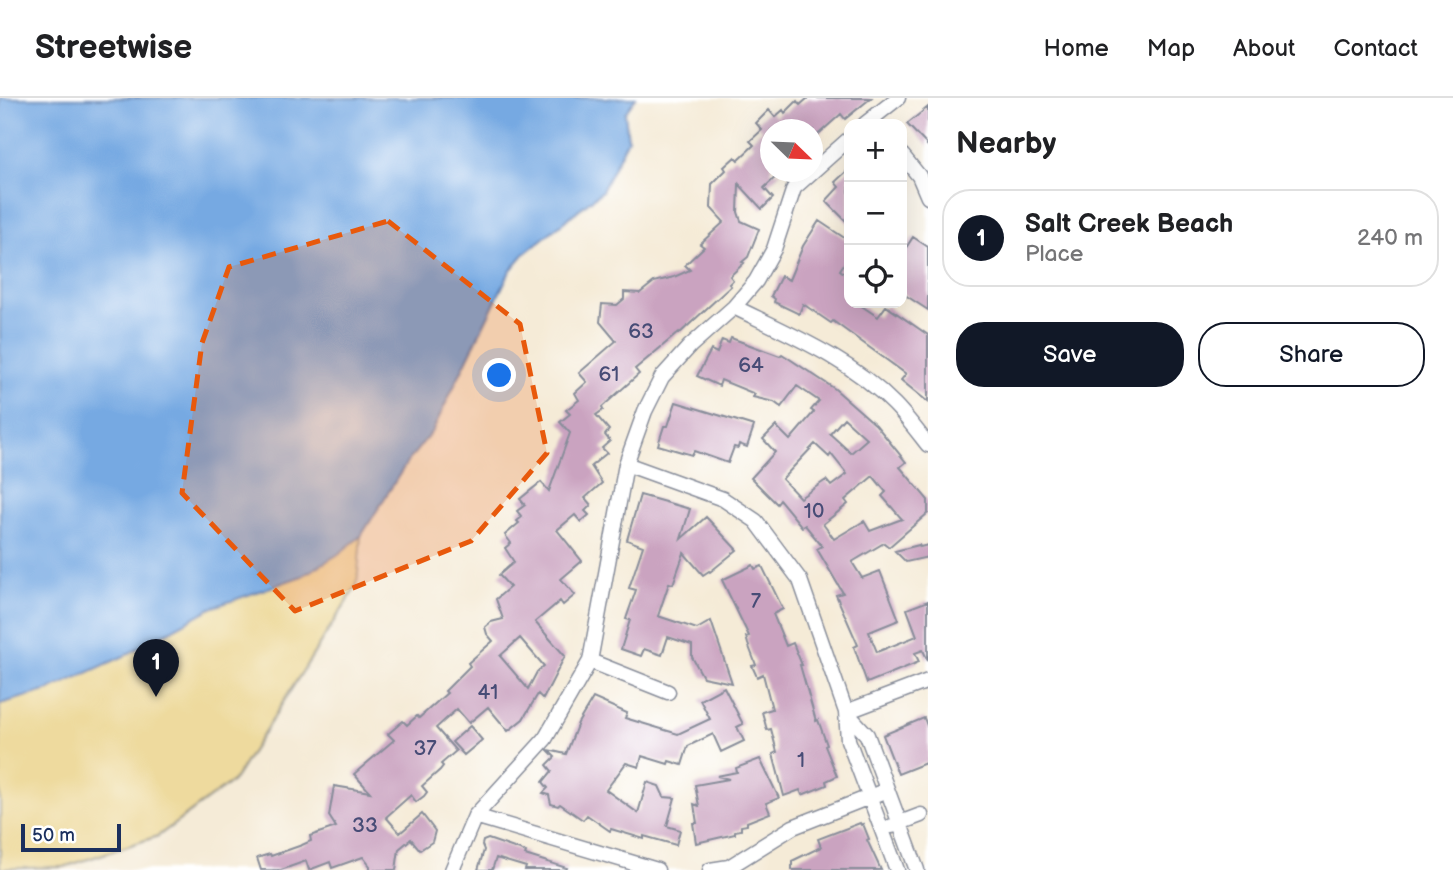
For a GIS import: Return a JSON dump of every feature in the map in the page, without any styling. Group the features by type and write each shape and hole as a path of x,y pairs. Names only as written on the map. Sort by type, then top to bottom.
{"street":[{"path":"875,119 898,98"},
{"path":"452,870 475,816 545,739 590,661 626,464 645,411 662,377 690,346 734,307 756,281 774,249 794,188 844,143"},
{"path":"907,161 919,176 928,197"},
{"path":"734,307 822,351 849,368 893,402 928,445"},
{"path":"626,464 723,499 756,521 800,580 846,712 848,740 897,870"},
{"path":"590,661 668,692"},
{"path":"846,712 928,681"},
{"path":"846,712 867,735 915,864 928,853"},
{"path":"710,870 729,867 793,827 887,790"},
{"path":"881,831 921,815"},
{"path":"475,816 657,870"}],"highlighted area":[{"path":"388,221 520,324 547,453 471,541 295,611 182,493 202,343 229,267"}],"sand":[{"path":"361,536 357,585 234,780 158,836 64,867 0,869 0,704 49,690 124,656 211,608 302,576 337,555"}],"water":[{"path":"0,98 636,98 625,113 628,139 602,191 525,253 510,271 433,430 406,464 361,536 337,555 302,576 211,608 124,656 49,690 0,704"}],"building":[{"path":"808,98 871,98 845,119 841,114 823,130 823,119 760,119 769,110 775,117 783,110 785,113 797,101 800,105"},
{"path":"928,107 928,146 907,124"},
{"path":"760,132 760,182 770,182 764,188 773,198 762,209 739,184 738,212 741,221 759,229 748,257 730,276 733,280 729,284 731,286 680,333 635,369 639,374 596,415 609,430 605,435 610,441 602,448 607,453 591,466 602,483 585,498 591,505 585,511 589,515 581,522 575,515 557,530 582,561 561,579 575,595 563,605 560,601 535,622 565,656 543,699 538,694 523,719 508,731 488,707 469,723 457,709 436,728 456,751 422,786 427,792 424,796 416,802 411,795 386,817 400,833 422,814 435,831 432,842 420,850 411,839 399,849 396,870 370,870 363,857 332,868 330,862 309,870 306,861 281,870 261,870 257,858 302,845 311,841 310,836 336,827 329,816 334,786 370,792 354,774 394,740 388,734 403,721 407,725 417,716 419,718 447,693 445,691 470,666 468,663 493,641 485,627 491,622 503,619 496,599 510,587 499,575 514,562 505,548 511,543 505,535 522,517 517,511 525,505 520,499 541,482 549,491 570,433 560,422 570,414 566,410 579,400 575,393 587,382 579,373 616,341 600,322 602,304 617,305 624,299 624,292 640,293 654,282 690,270 685,265 704,247 700,244 724,222 711,208 712,184 726,170 724,167 735,157 738,160 754,145 750,141","holes":["520,638 544,666 537,672 528,689 500,656"]},
{"path":"844,174 844,219 826,201 839,187 835,182"},
{"path":"819,221 844,238 844,264 840,270 844,273 844,308 864,308 878,317 885,308 889,308 928,335 928,402 901,380 906,374 833,321 831,323 803,304 799,314 774,302 775,299 771,296 781,276 789,280 803,246"},
{"path":"913,237 928,247 928,310 907,296 907,246"},
{"path":"731,338 780,356 782,354 835,389 876,425 906,462 900,467 928,500 928,513 889,547 884,543 852,562 862,578 880,571 899,620 869,632 877,652 917,636 907,609 928,601 928,661 923,650 915,653 919,662 867,683 854,647 858,645 836,595 843,593 817,549 822,546 780,500 777,504 751,478 775,452 763,439 776,426 790,440 814,412 811,410 819,401 797,386 781,407 774,402 753,397 755,394 721,380 719,386 697,376 711,350 717,353 722,340 729,343","holes":["844,418 867,439 851,453 830,434","815,444 829,457 831,454 847,474 831,486 826,480 800,498 782,479","873,476 886,492 882,496 902,519 870,531 864,521 834,539 823,524 848,504 845,500"]},
{"path":"676,402 754,426 747,447 739,444 738,448 734,447 728,463 694,451 692,455 658,445"},
{"path":"640,495 690,509 681,539 706,517 737,550 703,575 684,553 673,584 669,583 658,616 697,629 711,621 732,683 703,677 692,657 692,645 668,637 662,655 644,649 641,656 621,649 630,620 626,619 636,590 629,588 643,546 627,540"},
{"path":"928,545 928,557 906,562 895,551"},
{"path":"753,565 755,569 762,566 783,609 773,614 786,646 793,643 802,665 816,721 818,720 837,776 826,781 827,785 802,795 800,790 784,796 773,754 777,752 771,729 767,730 762,712 772,709 763,674 757,677 752,666 756,665 746,637 749,636 722,580"},
{"path":"724,687 743,724 737,727 744,741 721,752 713,734 688,746 682,765 642,756 639,767 626,763 606,790 638,813 647,782 659,786 664,797 675,798 667,826 680,830 676,845 611,829 610,831 587,815 583,820 560,804 551,804 549,795 543,793 548,788 543,782 552,771 547,765 555,757 548,750 566,754 578,723 593,698 627,713 625,718 678,734 710,719 700,700"},
{"path":"924,718 928,728 928,762 898,774 883,735"},
{"path":"470,726 482,740 464,755 452,742"},
{"path":"760,759 779,798 766,803 770,813 747,822 747,825 741,826 741,830 735,831 735,834 696,843 694,804 699,806 695,785 729,779 717,776 737,772 736,768"},
{"path":"863,824 869,839 867,840 881,870 792,870 792,861 821,847 818,839"},
{"path":"488,839 526,852 525,855 567,868 525,870 526,867 496,858 492,870 478,870 484,850 483,841"}],"place":[{"name":"Salt Creek Beach","path":"156,697"}]}
